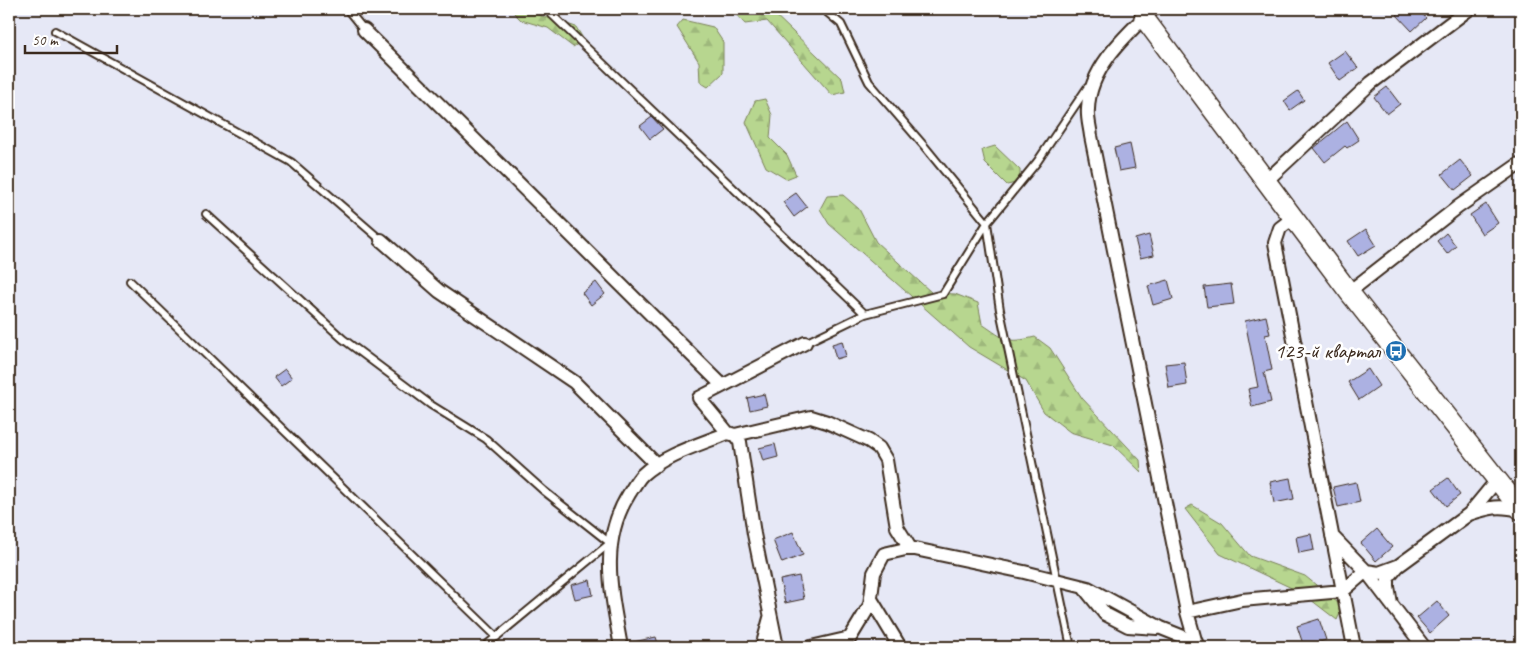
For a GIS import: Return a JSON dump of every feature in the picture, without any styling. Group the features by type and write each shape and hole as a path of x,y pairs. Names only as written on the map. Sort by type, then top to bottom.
{"street":[{"path":"1265,182 1371,83 1469,9"},
{"path":"1197,645 1187,612 1090,136 1088,109 1095,76 1111,52 1145,12 1265,182 1521,510"},
{"path":"364,30 722,385"},
{"path":"1349,292 1458,207 1521,163"},
{"path":"1293,218 1280,228 1276,234 1275,243 1354,647"},
{"path":"381,240 439,291 574,382 657,465"},
{"path":"776,647 771,613 754,534 740,442 699,398 805,343"},
{"path":"621,647 609,582 610,543 620,509 641,475 666,458 731,434 811,417 869,440 879,448 886,460 897,528 910,548"},
{"path":"1391,604 1388,578 1398,566 1468,514 1497,480"},
{"path":"1468,514 1491,507 1504,506 1521,510"},
{"path":"1332,536 1366,571 1424,647"},
{"path":"811,647 850,638 870,605 874,573 884,554 910,548 1083,587 1197,645"},
{"path":"1187,612 1242,600 1342,591 1366,571 1379,572 1398,566"},
{"path":"871,600 900,647"},
{"path":"762,647 771,613"}],"lane":[{"path":"347,9 364,30"},
{"path":"546,9 865,314"},
{"path":"823,9 841,24 869,82 987,223 1000,310 1071,647"},
{"path":"55,30 291,162 381,240"},
{"path":"805,343 865,314 942,294 987,223 1037,162 1095,76"},
{"path":"206,214 343,339 431,405 486,439 544,491 610,543 484,647"},
{"path":"130,281 497,637"}],"green space":[{"path":"510,9 537,9 536,14 576,27 584,40 573,47 548,28 521,20"},
{"path":"731,9 769,9 842,79 845,92 832,95 767,21 745,24"},
{"path":"683,20 713,27 723,42 723,73 708,87 700,82 699,62 677,27"},
{"path":"765,99 772,115 770,138 787,155 796,175 786,179 766,167 746,122 755,101"},
{"path":"995,146 1020,170 1020,182 1007,185 985,163 982,150"},
{"path":"843,195 859,209 876,242 932,293 955,294 978,303 982,324 1002,337 1018,340 1035,337 1050,348 1082,398 1140,460 1141,472 1113,445 1070,432 1044,412 1026,381 969,347 829,224 820,209 827,196"},
{"path":"1192,505 1222,523 1250,556 1305,576 1343,607 1337,620 1302,593 1220,554 1185,509"}],"building":[{"path":"1404,9 1417,9 1426,18 1412,31 1397,15"},
{"path":"1345,51 1358,68 1340,81 1328,63"},
{"path":"1387,87 1400,104 1387,114 1374,97"},
{"path":"1298,91 1304,100 1290,110 1284,101"},
{"path":"652,117 663,129 650,139 640,126"},
{"path":"1347,121 1359,140 1347,148 1345,146 1325,162 1314,148"},
{"path":"1130,144 1135,168 1119,171 1114,148"},
{"path":"1460,160 1473,176 1455,190 1442,174"},
{"path":"796,193 807,207 794,217 783,202"},
{"path":"1486,204 1498,223 1482,234 1470,215"},
{"path":"1366,229 1376,245 1358,256 1348,241"},
{"path":"1446,233 1456,246 1447,254 1437,241"},
{"path":"1149,235 1154,255 1140,258 1135,239"},
{"path":"1168,280 1173,299 1153,305 1148,286"},
{"path":"596,282 605,294 591,305 582,293"},
{"path":"1231,284 1234,304 1207,307 1204,287"},
{"path":"1266,316 1270,334 1265,335 1272,370 1264,372 1271,402 1252,407 1248,389 1258,387 1245,321"},
{"path":"842,341 846,356 836,359 832,344"},
{"path":"1184,362 1187,385 1169,388 1165,364"},
{"path":"285,369 292,378 281,386 274,377"},
{"path":"1368,369 1379,386 1359,400 1348,382"},
{"path":"764,394 767,406 750,410 747,398"},
{"path":"775,444 778,457 763,461 759,448"},
{"path":"1290,478 1294,499 1274,503 1270,482"},
{"path":"1448,478 1460,495 1446,506 1433,489"},
{"path":"1356,482 1360,502 1338,507 1333,487"},
{"path":"1377,529 1392,547 1376,561 1361,543"},
{"path":"793,532 803,555 782,563 773,540"},
{"path":"1311,534 1314,550 1299,553 1296,537"},
{"path":"799,576 804,599 785,603 780,580"},
{"path":"590,580 593,595 575,599 571,585"},
{"path":"1437,601 1449,616 1430,633 1417,618"},
{"path":"1319,619 1326,640 1304,647 1297,626"},
{"path":"656,637 659,647 629,647 629,643"}],"place":[{"name":"123-й квартал","path":"1396,351"}]}
